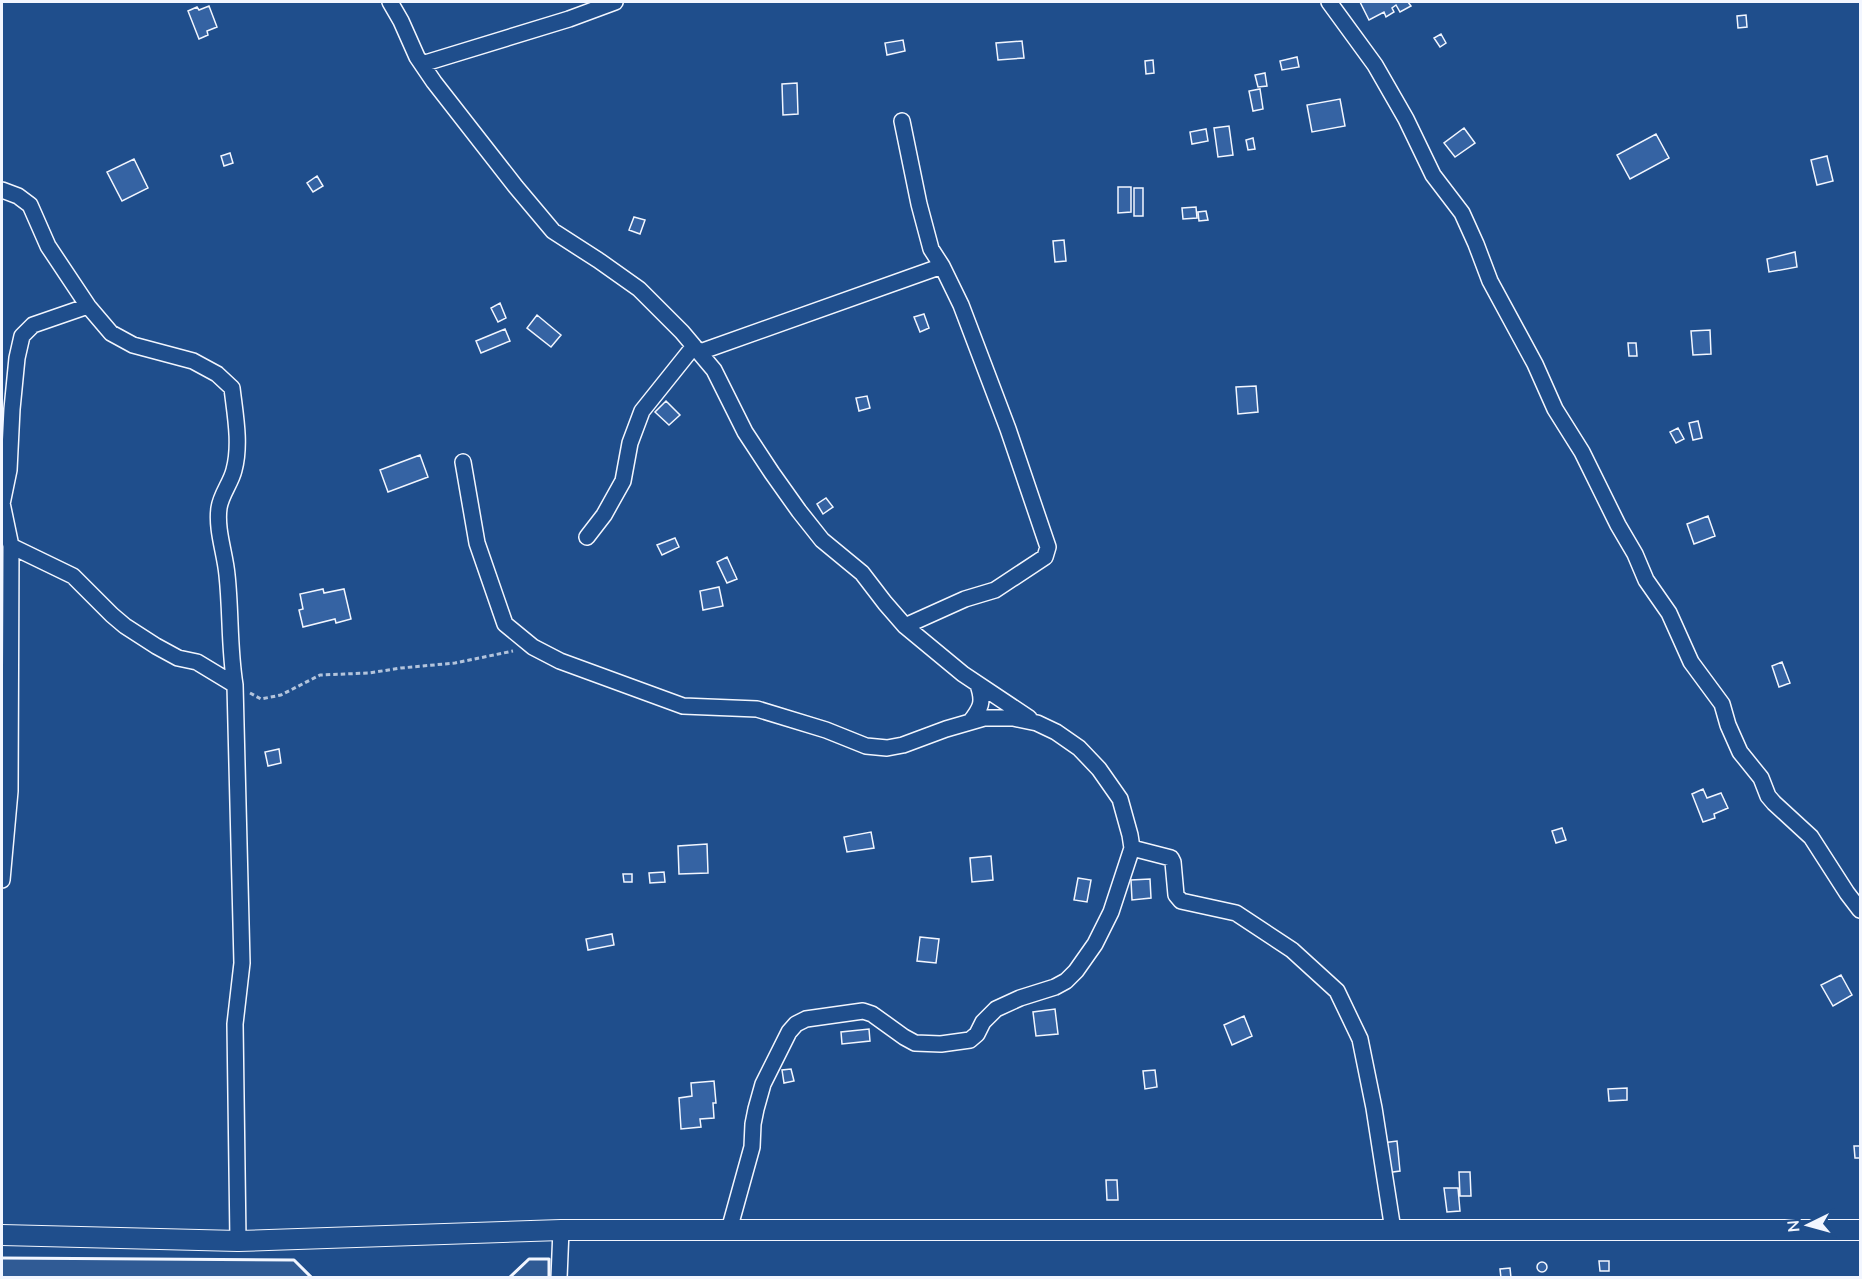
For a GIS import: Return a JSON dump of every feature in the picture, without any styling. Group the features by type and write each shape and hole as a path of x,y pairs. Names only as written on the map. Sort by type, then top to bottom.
{"street":[{"path":"390,2 422,64 553,231 639,289 682,332 714,370 745,432 771,473 822,540 862,573 905,626 963,674 1036,723 1056,732 1079,748 1099,770 1120,799 1131,835 1132,848 1111,912 1095,944 1076,971 1066,981 1055,987 1020,998 996,1009 983,1022 977,1034 969,1040 941,1044 915,1043 872,1014 863,1011 819,1016 796,1024 789,1032 763,1084 753,1124 752,1147 729,1230"},
{"path":"422,64 569,19 615,2"},
{"path":"1329,2 1375,65 1406,119 1433,175 1462,213 1490,281 1535,364 1555,409 1582,452 1646,580 1669,613 1691,662 1722,704 1740,752 1761,778 1768,796 1812,837 1860,910"},
{"path":"902,121 931,249 961,305 1008,429 1048,548 1045,557 995,590 965,600 905,626"},
{"path":"2,190 18,196 30,205 48,246 88,306 111,333 133,345 193,361 217,374 232,388 236,451 234,470 219,506 218,526 228,578 231,661 235,685 242,963 235,1024 238,1240"},
{"path":"587,537 604,515 622,481 630,443 642,411 697,349 942,266"},
{"path":"2,880 10,792 11,546 2,503 9,470 17,358 22,336 33,325 88,306"},
{"path":"463,462 477,543 505,624 533,647 560,661 683,706 757,710 826,730 866,746 887,748 903,745 984,718 1013,718 1036,723"},
{"path":"11,546 74,576 112,615 156,646 178,658 197,662 235,685"},
{"path":"970,722 981,706 982,695 978,685"},
{"path":"1132,848 1171,858 1176,895 1181,901 1236,913 1292,950 1337,992 1360,1039 1374,1107 1393,1230"},
{"path":"559,1278 561,1230"},
{"path":"2,1235 238,1240 561,1230 1860,1230"}],"path":[{"path":"235,685 261,699 281,695 320,675 369,674 401,668 454,663 533,647"}],"shaded area":[{"path":"2,1258 294,1260 312,1277 2,1277"},
{"path":"529,1259 549,1259 549,1277 509,1277"}],"building":[{"path":"1360,2 1408,2 1411,6 1400,12 1396,5 1392,8 1394,12 1386,17 1384,12 1369,20"},
{"path":"209,6 217,27 207,31 208,35 199,39 188,11 197,7 199,10"},
{"path":"1746,15 1747,27 1738,28 1737,16"},
{"path":"1441,34 1446,43 1440,47 1434,38"},
{"path":"903,40 905,51 887,55 885,43"},
{"path":"1022,41 1024,58 998,60 996,43"},
{"path":"1297,57 1299,67 1282,70 1280,61"},
{"path":"1153,60 1154,73 1146,74 1145,61"},
{"path":"1265,73 1267,86 1258,87 1255,75"},
{"path":"797,83 798,114 783,115 782,84"},
{"path":"1260,89 1263,109 1253,111 1249,91"},
{"path":"1340,99 1345,126 1312,132 1307,105"},
{"path":"1229,126 1233,155 1218,157 1214,128"},
{"path":"1464,128 1475,143 1455,157 1444,143"},
{"path":"1206,129 1208,141 1192,144 1190,132"},
{"path":"1656,134 1669,158 1630,179 1617,155"},
{"path":"1253,138 1255,149 1248,150 1246,140"},
{"path":"230,153 233,163 224,166 221,156"},
{"path":"1827,156 1833,181 1817,185 1811,160"},
{"path":"134,159 148,188 122,201 107,172"},
{"path":"317,176 323,186 313,192 307,183"},
{"path":"1118,187 1131,187 1131,212 1118,213"},
{"path":"1134,188 1143,188 1143,216 1134,216"},
{"path":"1196,207 1197,218 1183,219 1182,208"},
{"path":"1206,211 1208,220 1199,221 1198,212"},
{"path":"634,217 645,220 640,234 629,230"},
{"path":"1064,240 1066,261 1055,262 1053,241"},
{"path":"1795,252 1797,267 1769,272 1767,259"},
{"path":"500,303 506,318 498,322 491,308"},
{"path":"924,314 929,328 920,332 914,317"},
{"path":"537,315 561,335 551,347 527,328"},
{"path":"505,329 510,341 481,353 476,341"},
{"path":"1710,330 1711,354 1693,355 1691,331"},
{"path":"1628,343 1636,343 1637,356 1629,356"},
{"path":"1256,386 1258,412 1238,414 1236,387"},
{"path":"867,396 870,408 859,411 856,398"},
{"path":"666,401 680,415 669,425 655,412"},
{"path":"1698,421 1702,438 1693,440 1689,423"},
{"path":"1678,428 1684,439 1676,443 1670,432"},
{"path":"420,455 428,477 388,492 380,470"},
{"path":"826,498 833,507 823,514 817,504"},
{"path":"1708,516 1715,536 1694,544 1687,524"},
{"path":"675,538 679,547 662,555 657,545"},
{"path":"727,557 737,579 727,583 717,562"},
{"path":"719,587 723,606 703,610 700,591"},
{"path":"323,589 324,593 344,589 351,619 336,623 335,619 303,627 299,610 303,609 300,594"},
{"path":"1782,662 1790,683 1779,687 1772,666"},
{"path":"279,749 281,763 268,766 265,752"},
{"path":"1703,789 1707,798 1721,793 1728,808 1714,814 1715,818 1703,822 1692,794"},
{"path":"1562,828 1566,840 1556,843 1552,831"},
{"path":"871,832 874,848 847,852 844,837"},
{"path":"707,844 708,873 679,874 678,846"},
{"path":"991,856 993,880 972,882 970,858"},
{"path":"664,872 665,882 650,883 649,873"},
{"path":"623,874 632,874 632,882 624,882"},
{"path":"1078,878 1091,880 1087,902 1074,900"},
{"path":"1150,879 1151,898 1132,900 1131,880"},
{"path":"612,934 614,945 588,950 586,939"},
{"path":"920,937 939,939 936,963 917,961"},
{"path":"1841,975 1852,995 1833,1006 1821,985"},
{"path":"1055,1009 1058,1034 1036,1036 1033,1012"},
{"path":"1244,1016 1252,1036 1232,1045 1224,1025"},
{"path":"869,1029 870,1041 842,1044 841,1032"},
{"path":"791,1069 794,1081 784,1083 782,1070"},
{"path":"1155,1070 1157,1087 1145,1089 1143,1071"},
{"path":"714,1081 716,1103 713,1103 714,1118 700,1119 701,1127 681,1129 679,1098 692,1096 691,1083"},
{"path":"1627,1088 1627,1100 1609,1101 1608,1089"},
{"path":"1397,1141 1400,1171 1386,1173 1382,1143"},
{"path":"1854,1146 1860,1146 1860,1158 1855,1158"},
{"path":"1459,1172 1470,1172 1471,1196 1460,1196"},
{"path":"1106,1180 1117,1180 1118,1200 1107,1200"},
{"path":"1444,1188 1458,1188 1460,1211 1447,1212"},
{"path":"1599,1261 1609,1261 1609,1271 1600,1271"},
{"path":"1542,1262 1547,1267 1542,1272 1537,1267"},
{"path":"1510,1268 1511,1278 1501,1278 1500,1269"}],"wall":[{"path":"2,1258 294,1260 312,1278"},
{"path":"509,1278 529,1259 549,1259 549,1278"}]}
